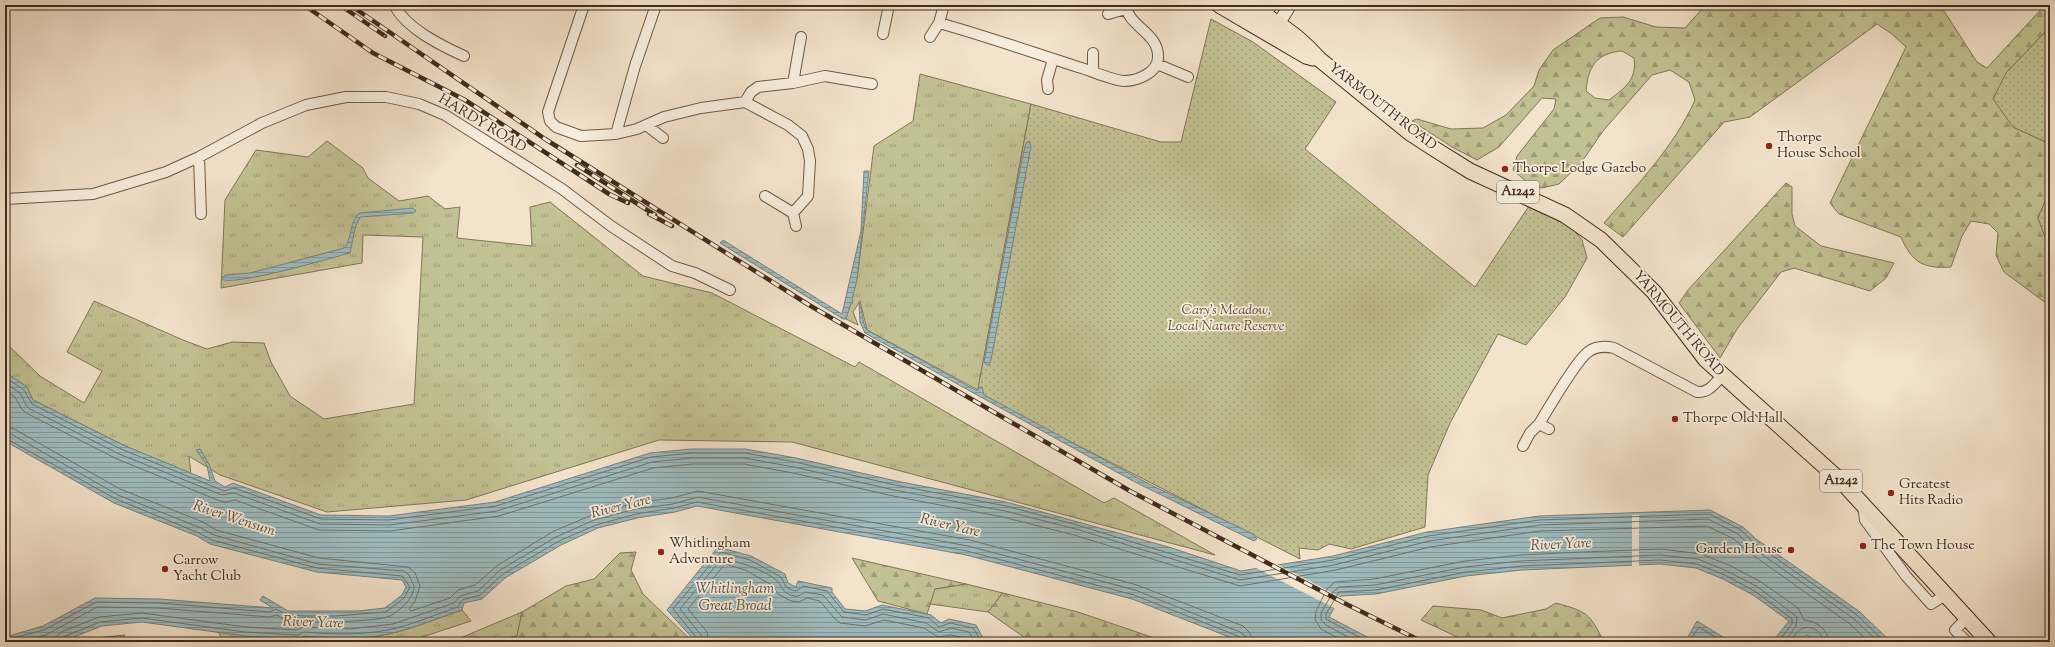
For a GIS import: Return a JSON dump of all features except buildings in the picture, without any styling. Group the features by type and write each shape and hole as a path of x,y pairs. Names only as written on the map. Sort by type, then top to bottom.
{"main road":[{"name":"A1242","path":"1219,5 1264,15"},
{"name":"A1242","path":"1246,5 1264,15"},
{"name":"YARMOUTH ROAD","path":"1264,15 1274,29 1306,56 1320,60 1410,133 1470,170 1565,215 1592,233 1637,274 1654,292 1702,356 1722,376 1819,460 1863,504 1947,594 1989,642"}],"street":[{"path":"394,5 399,13 414,26 455,47 464,56"},
{"path":"584,5 548,112 550,121 556,127 581,136 616,134 646,125 664,117 694,110 745,102 788,125 802,136 808,149 810,161 808,196 793,213"},
{"path":"616,134 635,66 656,5"},
{"path":"883,34 889,5"},
{"path":"930,37 939,22 944,5"},
{"path":"1274,29 1290,5"},
{"path":"939,22 1002,40 1053,59 1123,81 1138,79 1148,74 1157,64 1158,57 1156,46 1151,36 1131,19 1127,7 1108,14"},
{"path":"793,83 801,37"},
{"path":"1092,71 1093,53"},
{"path":"1048,89 1047,80 1053,59"},
{"path":"1157,64 1188,78"},
{"path":"745,102 751,92 758,87 769,84 793,83 825,76 872,84"},
{"name":"HARDY ROAD","path":"5,200 93,194 166,172 199,157 262,123 306,105 354,97 386,97 419,104 445,115 562,189 611,226 672,266 695,273 730,290"},
{"path":"646,125 663,138"},
{"path":"199,157 201,214"},
{"path":"765,196 793,213 796,226"},
{"path":"1523,446 1530,433 1539,424 1583,356 1596,348 1606,346 1614,348 1697,392 1704,393 1710,389 1722,376"},
{"path":"1539,424 1549,429"},
{"path":"1967,618 1955,630 1967,642"}],"green space":[{"path":"1704,5 1940,5 1977,62 1987,68 2045,5 2050,5 2050,27 2006,73 2013,127 2050,144 2050,190 2038,218 2045,237 2050,240 2050,306 2004,272 1996,255 1998,233 1989,224 1971,221 1962,236 1951,267 1933,267 1920,262 1915,258 1905,246 1901,237 1839,214 1830,203 1906,47 1892,34 1877,24 1750,117 1724,122 1623,237 1604,223 1666,150 1677,134 1695,100 1689,82 1670,70 1652,75 1603,131 1581,163 1559,184 1542,188 1528,183 1513,170 1517,156 1554,109 1556,99 1542,98 1499,147 1477,160 1452,147 1412,121 1417,119 1451,129 1483,128 1506,115 1534,86 1539,70 1553,50 1600,18 1623,17 1656,27 1685,28","holes":["1622,51 1634,58 1634,72 1632,78 1625,87 1609,100 1595,98 1586,91 1591,68 1600,58 1613,52"]},
{"name":"Cary's Meadow, Local Nature Reserve","path":"1211,19 1253,42 1336,102 1305,149 1475,287 1529,206 1571,227 1582,240 1587,258 1565,297 1526,345 1498,334 1450,423 1428,475 1425,527 1351,549 1329,544 1318,550 1299,548 1300,559 977,394 1031,104 1161,142 1181,142"},
{"path":"2050,27 2050,144 2013,127 1993,99 2006,73"},
{"path":"920,74 1031,104 978,390 867,330 860,301 853,312 858,325 846,319 857,279 874,146 913,121"},
{"path":"327,141 363,168 368,178 399,201 428,196 445,209 460,207 457,238 532,246 530,207 550,202 643,276 712,293 855,367 859,362 1104,503 1114,498 1215,555 792,442 659,440 466,500 327,512 220,475 189,456 191,474 123,445 33,400 27,387 5,372 5,342 40,376 84,403 102,371 67,352 94,301 207,349 232,342 264,343 271,362 290,396 324,419 414,404 423,237 363,235 362,263 221,288 225,200 256,150 308,157"},
{"path":"1786,183 1792,187 1792,214 1795,226 1821,246 1894,263 1886,278 1870,291 1794,268 1781,272 1737,329 1720,358 1679,303 1688,290"},
{"path":"2050,190 2050,240 2045,237 2038,218"},
{"path":"636,552 631,570 643,594 693,642 487,642 517,636 522,612 566,586 594,579 620,553"},
{"path":"852,558 966,584 935,589 927,614 878,601"},
{"path":"966,584 1003,593 988,612 930,604 935,589"},
{"path":"1003,593 1078,612 1166,642 1099,642 1089,637 1081,642 1031,642 988,612"},
{"path":"1556,603 1575,609 1591,619 1604,642 1468,642 1421,620 1433,606 1481,610 1502,618 1546,609"},
{"path":"462,610 471,621 407,642 303,642 303,636 350,638 388,634"},
{"path":"522,612 517,636 487,642 451,642"},
{"path":"219,632 300,640 300,642 228,642 221,639"},
{"path":"125,635 123,642 80,642 85,639"}],"water":[{"path":"1029,141 1031,146 991,360 989,365 987,365 984,362 1022,159 1026,143"},
{"path":"864,171 869,171 857,279 852,300 853,303 851,303 846,319 843,319 720,243 723,240 842,314 861,231"},
{"path":"413,208 416,211 413,213 360,217 355,228 350,253 262,276 244,279 221,279 225,275 250,273 344,248 349,240 352,224 360,213"},
{"path":"859,303 867,330 977,391 980,387 982,387 984,395 1151,485 1253,534 1257,539 1254,541 1133,481 865,333 860,322"},
{"path":"5,372 27,387 33,400 123,445 210,481 207,465 196,450 200,449 209,464 215,481 225,487 233,483 321,515 389,516 495,502 650,453 691,449 745,449 796,458 896,481 1006,502 1172,548 1241,571 1333,556 1427,532 1539,516 1710,510 1743,527 1756,539 1860,612 1891,642 1815,642 1807,635 1801,642 1772,642 1789,621 1753,595 1723,579 1696,568 1660,564 1522,570 1466,576 1376,594 1341,596 1329,617 1377,642 1242,642 1132,599 966,555 697,506 675,512 637,518 598,528 561,545 505,578 482,599 464,603 462,610 388,634 350,638 304,636 303,642 300,642 300,640 245,636 142,622 102,626 61,642 5,642 5,637 43,626 95,598 159,599 273,608 260,600 263,596 288,611 358,611 385,608 402,595 406,587 402,580 317,572 210,544 197,536 114,503 5,441"},
{"name":"Whitlingham Great Broad","path":"718,547 751,556 785,574 788,583 796,587 798,581 832,588 832,592 845,609 865,611 882,605 931,615 941,623 949,619 976,625 983,638 997,642 696,642 667,610"},
{"path":"1697,621 1731,642 1685,642"}],"pier":[{"path":"1632,515 1639,515 1639,566 1632,566"},
{"path":"1275,563 1342,598 1336,609 1254,567"}],"railway":[{"path":"304,5 373,53 465,100 609,194 628,203"},
{"path":"340,5 385,36"},
{"path":"350,5 545,139 809,305 1130,491 1348,605 1423,642"},
{"path":"577,165 655,215"},
{"path":"649,214 672,226"}],"place":[{"name":"Thorpe House School","path":"1769,146"},
{"name":"Thorpe Lodge Gazebo","path":"1505,169"},
{"name":"Thorpe Old Hall","path":"1675,419"},
{"name":"Greatest Hits Radio","path":"1891,493"},
{"name":"The Town House","path":"1863,546"},
{"name":"Garden House","path":"1791,550"},
{"name":"Whitlingham Adventure","path":"661,552"},
{"name":"Carrow Yacht Club","path":"165,569"}],"water label":[{"name":"River Yare","path":"621,507"},
{"name":"River Wensum","path":"234,519"},
{"name":"River Yare","path":"950,526"},
{"name":"River Yare","path":"1561,545"},
{"name":"River Yare","path":"313,623"}]}
